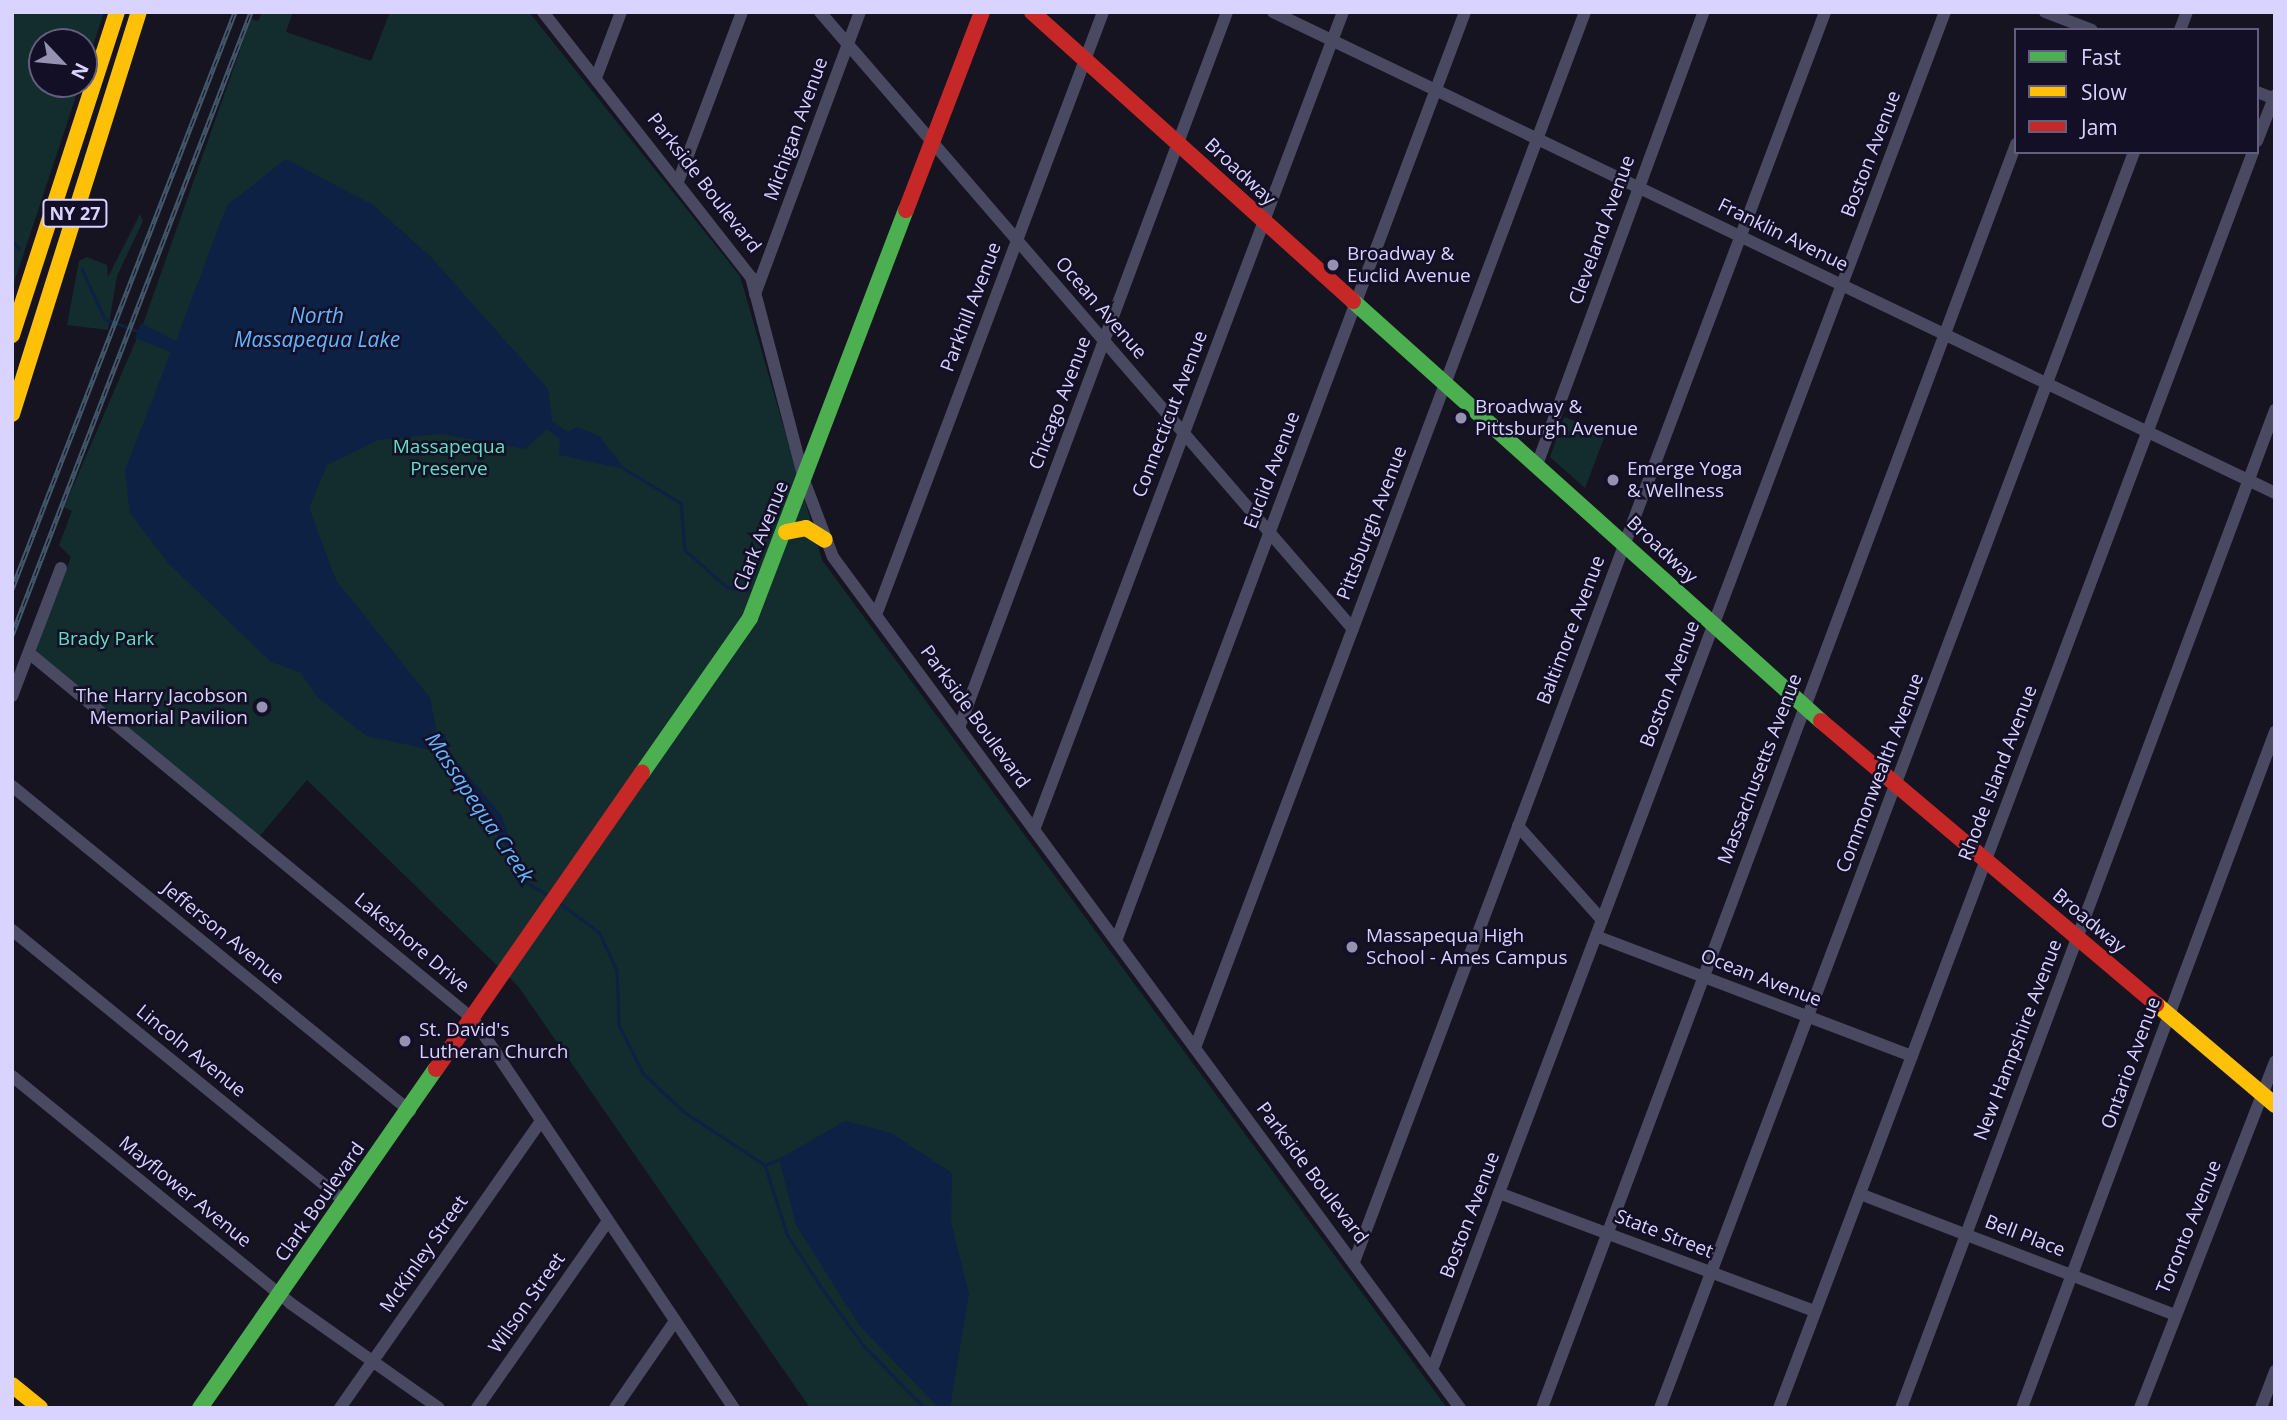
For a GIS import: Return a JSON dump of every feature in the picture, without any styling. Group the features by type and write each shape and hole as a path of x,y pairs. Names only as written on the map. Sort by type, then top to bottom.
{"main road":[{"name":"NY 27","path":"12,335 117,12"},
{"name":"NY 27","path":"12,414 139,12"},
{"name":"Clark Avenue","path":"474,1020 731,650 786,532 982,12"},
{"name":"Broadway","path":"1032,12 1445,384 1538,462 1804,708 2269,1100"},
{"path":"786,532 806,528 825,540"},
{"name":"Clark Boulevard","path":"200,1408 474,1020"},
{"path":"12,1385 40,1408"}],"street":[{"name":"Parkside Boulevard","path":"543,12 744,263 805,483 825,540 876,615 1460,1408"},
{"path":"596,78 621,12"},
{"path":"679,179 742,12"},
{"name":"Ocean Avenue","path":"820,12 1353,629"},
{"name":"Michigan Avenue","path":"754,298 860,12"},
{"name":"Parkhill Avenue","path":"876,615 1103,12"},
{"name":"Chicago Avenue","path":"959,728 1227,12"},
{"name":"Franklin Avenue","path":"1273,12 2275,493"},
{"name":"Connecticut Avenue","path":"1034,830 1343,12"},
{"name":"Euclid Avenue","path":"1116,941 1465,12"},
{"name":"Pittsburgh Avenue","path":"1195,1048 1585,12"},
{"name":"Cleveland Avenue","path":"1538,462 1704,12"},
{"name":"Baltimore Avenue","path":"1354,1262 1825,12"},
{"name":"Boston Avenue","path":"1432,1370 1945,12"},
{"path":"2045,12 2086,28"},
{"path":"2259,136 2274,97"},
{"name":"Massachusetts Avenue","path":"1542,1408 1701,976 2014,149"},
{"name":"Commonwealth Avenue","path":"1660,1408 2133,154"},
{"name":"Rhode Island Avenue","path":"1779,1408 2252,154"},
{"name":"New Hampshire Avenue","path":"1901,1408 2275,410"},
{"path":"12,696 61,568"},
{"name":"Lakeshore Drive","path":"29,653 474,1020 734,1408"},
{"name":"Ontario Avenue","path":"2022,1408 2275,732"},
{"name":"Jefferson Avenue","path":"12,786 410,1111"},
{"path":"1518,826 1602,920"},
{"name":"Lincoln Avenue","path":"12,930 345,1202"},
{"name":"Ocean Avenue","path":"1596,936 1912,1056"},
{"name":"Toronto Avenue","path":"2140,1408 2175,1315 2269,1100 2275,1061"},
{"name":"Mayflower Avenue","path":"12,1076 280,1294 439,1408"},
{"name":"McKinley Street","path":"340,1408 540,1122"},
{"name":"State Street","path":"1499,1193 1815,1311"},
{"name":"Bell Place","path":"1860,1194 2175,1315"},
{"name":"Wilson Street","path":"477,1408 608,1221"},
{"path":"615,1408 675,1321"},
{"path":"2261,1408 2275,1371"}],"green space":[{"path":"12,12 104,12 98,30 98,28 28,28 28,98 75,98 12,289"},
{"name":"Massapequa Preserve","path":"262,12 293,12 286,32 371,61 390,12 529,12 740,276 822,560 1447,1408 810,1408 518,986 307,780 259,837 34,653 71,557 59,545 72,511 64,507 143,324 251,19 258,21"},
{"path":"140,214 143,221 117,276 108,330 67,325 79,261 87,257 107,265 108,277"},
{"path":"1564,417 1606,433 1585,488 1550,457"}],"water":[{"name":"North Massapequa Lake","path":"286,159 373,205 431,257 548,389 552,421 568,432 577,427 599,436 625,469 559,455 560,439 547,429 525,449 440,434 378,440 327,465 309,508 336,580 430,698 437,733 445,734 450,753 501,815 519,864 436,751 367,736 318,698 300,672 271,662 169,564 130,513 125,470 171,352 135,338 141,323 176,341 227,205"},
{"path":"845,1121 891,1133 952,1173 951,1222 969,1294 950,1408 939,1408 859,1325 796,1225 779,1159"}],"waterway":[{"name":"Massapequa Creek","path":"12,241 19,248"},
{"name":"Massapequa Creek","path":"82,269 105,319 140,332"},
{"path":"623,468 681,503 685,550 727,587 753,591"},
{"name":"Massapequa Creek","path":"517,862 526,882 549,896"},
{"name":"Massapequa Creek","path":"561,904 599,932 617,970 619,1025 643,1073 683,1111 765,1165 788,1236 819,1284 864,1346 925,1408"},
{"path":"767,1164 780,1159"}],"railway":[{"path":"12,589 235,12"},
{"path":"12,635 251,12"}],"traffic: fast":[{"path":"642,773 750,618 906,210"},
{"path":"1353,301 1821,721"},
{"path":"200,1408 436,1069"}],"traffic: slow":[{"path":"12,335 117,12"},
{"path":"12,414 139,12"},
{"path":"786,532 806,528 825,540"},
{"path":"2156,1004 2275,1105"},
{"path":"12,1385 40,1408"}],"traffic: jam":[{"path":"906,210 982,12"},
{"path":"1032,12 1353,301"},
{"path":"1821,721 2156,1004"},
{"path":"436,1069 642,773"}],"place":[{"name":"Broadway & Euclid Avenue","path":"1333,265"},
{"name":"Broadway & Pittsburgh Avenue","path":"1461,418"},
{"name":"Emerge Yoga & Wellness","path":"1613,480"},
{"name":"The Harry Jacobson Memorial Pavilion","path":"262,707"},
{"name":"Massapequa High School - Ames Campus","path":"1352,947"},
{"name":"St. David's Lutheran Church","path":"405,1041"}],"park label":[{"name":"Brady Park","path":"106,639"}]}
